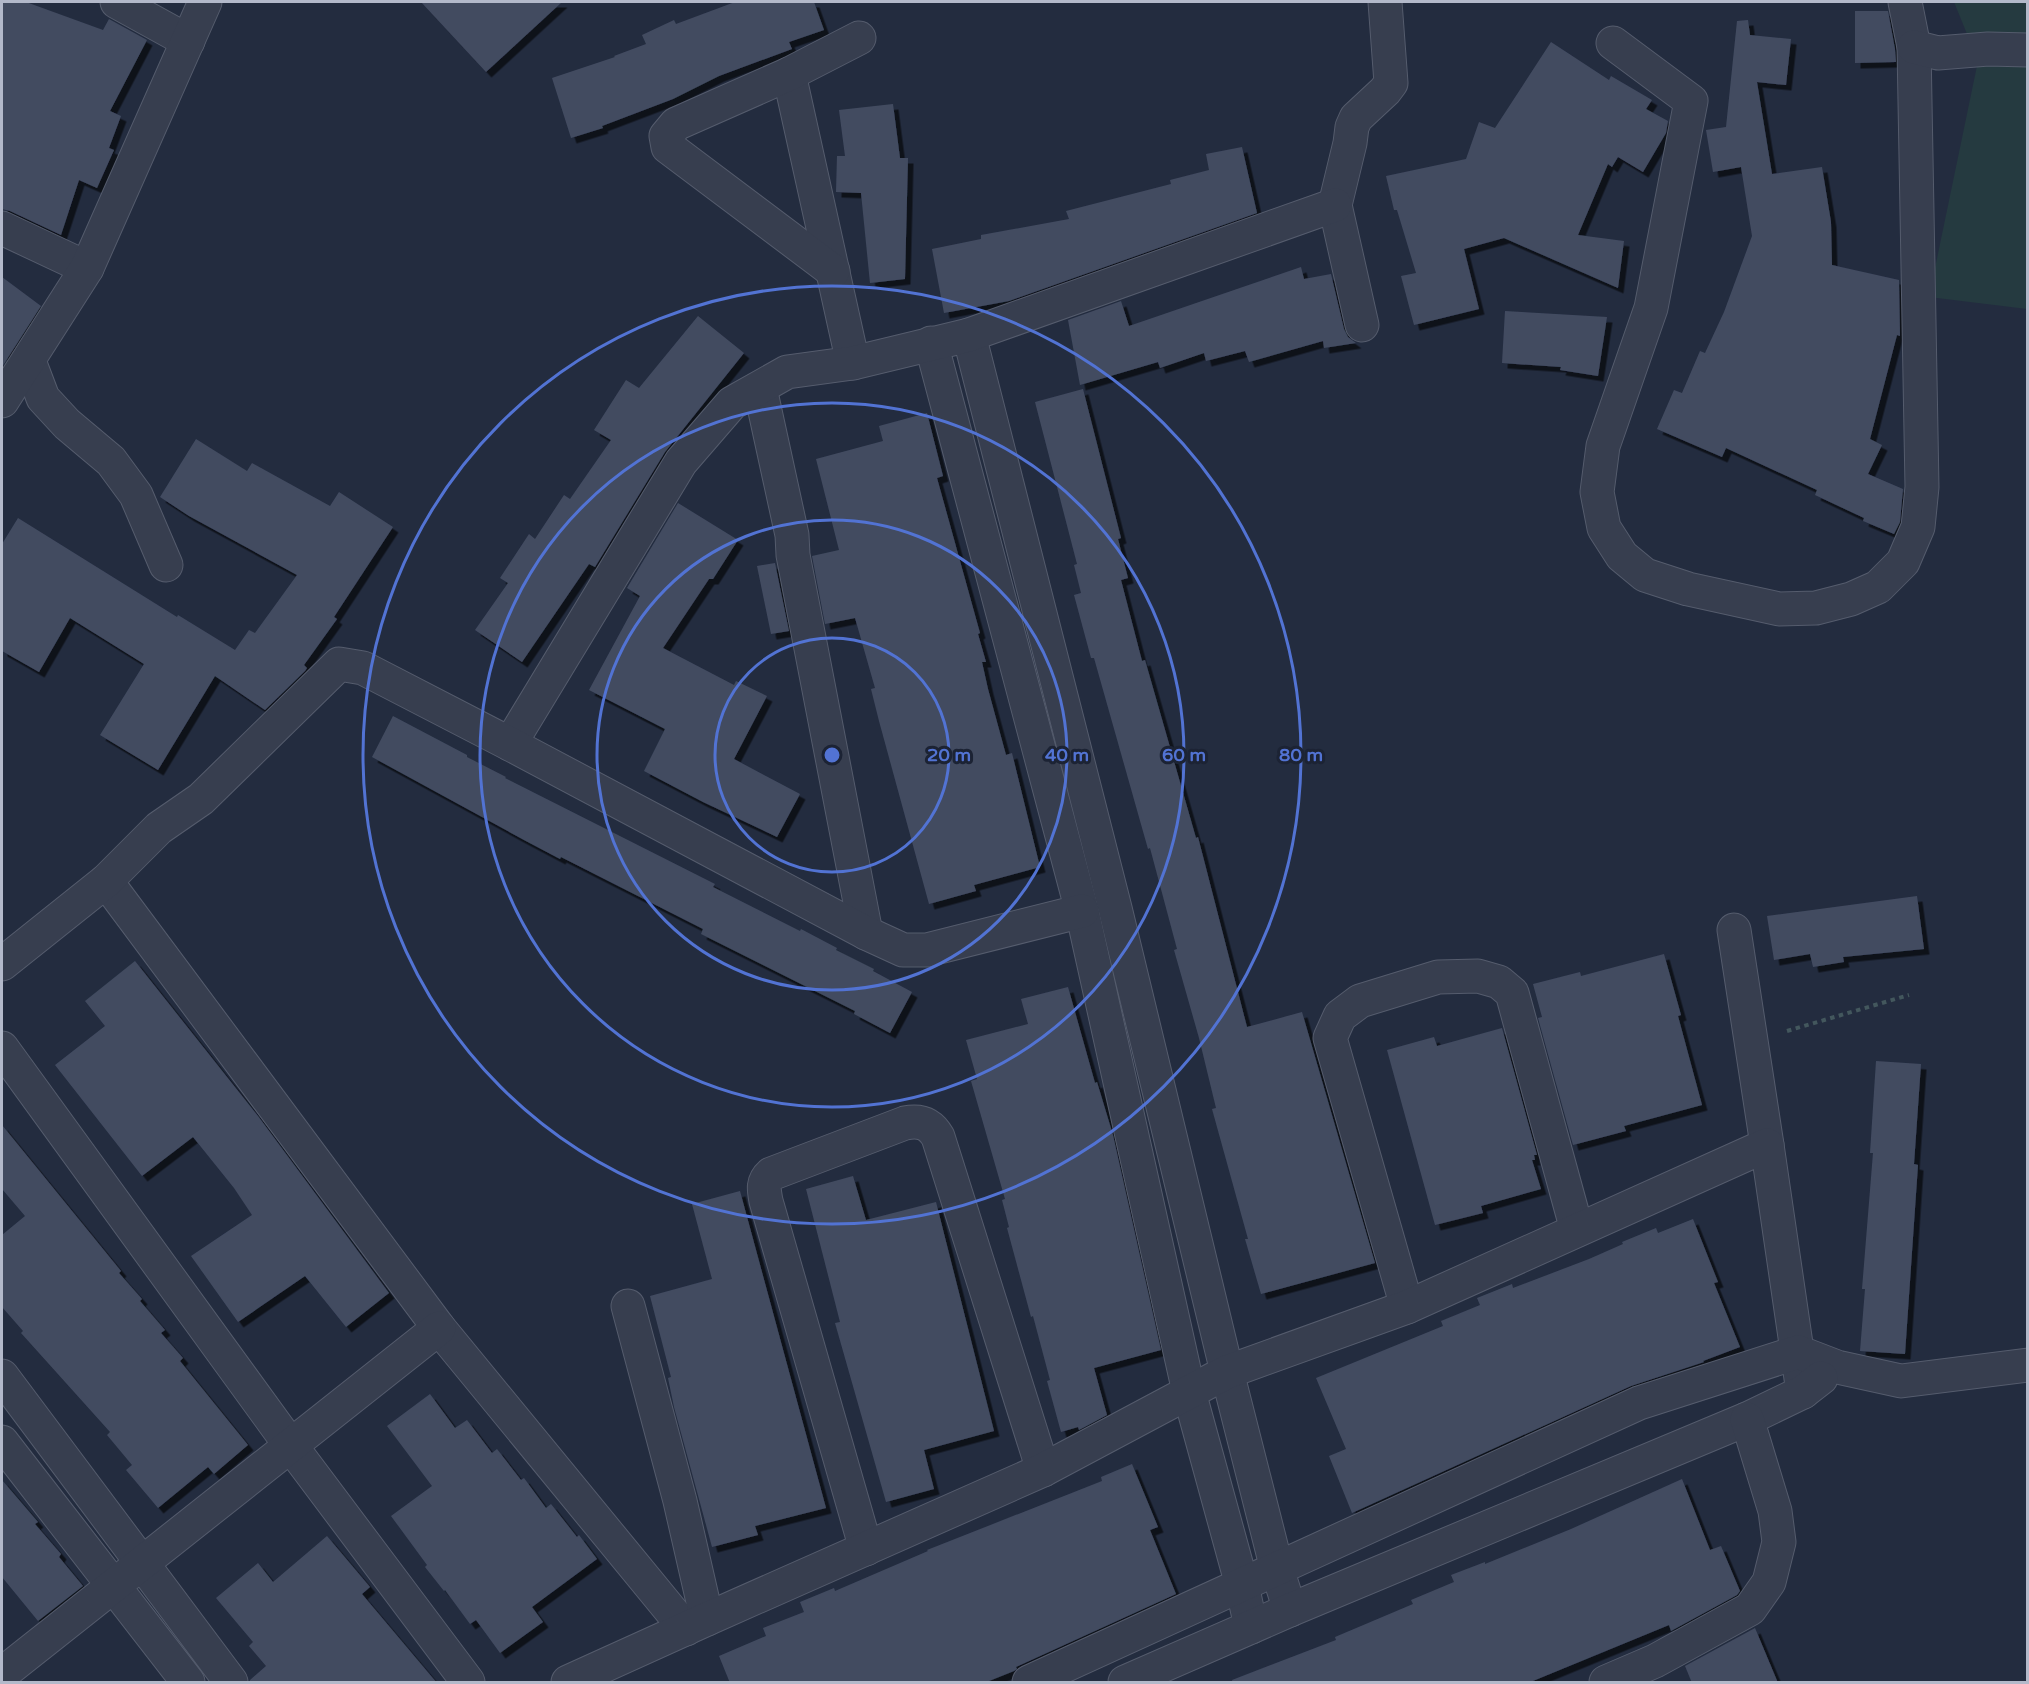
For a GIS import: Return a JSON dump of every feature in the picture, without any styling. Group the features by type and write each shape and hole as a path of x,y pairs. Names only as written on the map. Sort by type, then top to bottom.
{"street":[{"path":"117,2 188,41"},
{"path":"2,401 87,268 205,2"},
{"path":"1362,326 1335,205 1356,118 1391,83 1385,2"},
{"path":"1613,43 1691,101 1651,308 1603,446 1597,492 1604,528 1622,556 1645,575 1688,589 1779,609 1816,608 1851,599 1878,587 1903,562 1918,527 1922,464 1914,48 1905,2"},
{"path":"833,271 668,147 666,136 676,124 789,74 859,38"},
{"path":"1914,48 1938,53 1988,49 2028,50"},
{"path":"789,74 853,363"},
{"path":"510,744 681,462 732,403 787,372 853,363 969,335 1335,205"},
{"path":"2,228 87,268"},
{"path":"969,335 1114,908 1276,1569 1290,1610"},
{"path":"931,343 1082,911 1189,1392 1242,1585 1251,1627"},
{"path":"29,361 44,398 67,424 111,460 136,495 166,565"},
{"path":"760,387 792,535 793,555 866,933"},
{"path":"2,964 106,881 159,828 201,799 339,664 363,668 866,933 903,950 927,950 1082,911"},
{"path":"106,881 440,1328 696,1624"},
{"path":"1734,930 1803,1392"},
{"path":"1407,1307 1330,1038 1340,1016 1360,1001 1438,977 1478,976 1498,982 1512,993 1578,1230"},
{"path":"2,1048 291,1446 468,1683"},
{"path":"866,1549 766,1201 763,1186 771,1174 915,1121 933,1129 938,1137 1043,1470"},
{"path":"568,1683 1043,1470 1227,1372 1407,1307 1767,1145"},
{"path":"628,1306 680,1501 696,1624"},
{"path":"2,1674 440,1328"},
{"path":"1029,1683 1639,1403 1798,1353 1837,1367 1900,1381 2028,1365"},
{"path":"1125,1683 1290,1610 1747,1419 1803,1392 1837,1367"},
{"path":"2,1376 231,1683"},
{"path":"1606,1683 1655,1662 1750,1609 1769,1582 1779,1542 1776,1521 1747,1419"},
{"path":"2,1442 188,1683"}],"path":[{"path":"1751,1041 1909,995"}],"green space":[{"path":"1954,2 2027,2 2027,309 1929,297 1978,61"}],"building":[{"path":"2,2 26,2 103,30 109,19 147,40 110,111 121,116 109,148 114,150 97,188 79,180 61,235 2,209"},
{"path":"421,2 562,2 486,72"},
{"path":"735,2 814,2 824,30 789,42 792,49 719,76 673,99 602,126 603,128 571,138 552,78 646,44 642,35 674,20 676,24"},
{"path":"1855,11 1888,11 1896,62 1855,63"},
{"path":"1748,20 1750,35 1791,39 1786,85 1757,82 1772,174 1822,167 1831,222 1832,265 1899,280 1900,336 1897,335 1870,439 1882,445 1868,474 1903,489 1900,522 1894,534 1863,521 1864,518 1815,495 1817,490 1726,448 1722,457 1657,429 1674,390 1682,393 1700,351 1705,353 1724,312 1752,236 1741,167 1713,172 1706,130 1726,127 1737,21"},
{"path":"1551,42 1609,80 1611,76 1652,100 1646,109 1668,121 1666,133 1643,172 1618,157 1612,167 1608,164 1578,235 1624,241 1618,288 1504,238 1464,249 1479,309 1414,325 1401,276 1416,273 1397,210 1394,210 1386,176 1466,159 1479,122 1495,128"},
{"path":"893,104 900,158 908,158 905,279 870,283 861,193 836,192 837,156 845,156 839,110"},
{"path":"1242,147 1257,213 1009,301 944,313 932,249 981,239 981,235 1069,219 1066,211 1171,184 1170,180 1209,170 1206,154"},
{"path":"1301,267 1304,279 1331,274 1344,329 1348,337 1356,343 1324,348 1323,341 1249,362 1245,351 1206,361 1204,353 1160,368 1158,362 1080,385 1068,320 1121,301 1129,326"},
{"path":"2,277 41,306 2,367"},
{"path":"1505,311 1607,317 1598,376 1560,370 1561,367 1502,363"},
{"path":"698,316 744,353 665,452 595,567 589,564 522,662 475,630 508,583 500,578 529,534 535,539 564,495 570,499 611,440 594,430 626,380 639,388"},
{"path":"1083,389 1121,538 1118,539 1128,578 1121,580 1142,661 1145,660 1196,838 1198,837 1247,1027 1302,1012 1375,1263 1261,1294 1212,1109 1216,1108 1174,950 1177,949 1150,848 1148,849 1074,595 1081,593 1074,565 1077,564 1035,402"},
{"path":"927,413 943,476 937,478 980,633 978,634 986,662 982,662 988,689 1006,755 1012,753 1040,867 974,885 976,891 929,904 879,721 871,689 875,688 855,618 825,624 812,556 839,550 816,459 883,441 879,426"},
{"path":"196,439 247,471 252,463 330,506 339,492 393,527 334,617 337,619 304,665 307,668 305,671 265,710 215,676 158,770 100,735 144,664 70,618 39,672 2,651 2,544 18,518 177,617 178,615 235,650 249,630 255,633 297,575 189,516 160,497"},
{"path":"678,503 738,540 663,648 734,685 736,681 767,696 734,759 800,794 777,837 644,771 665,729 589,690 640,596 627,588"},
{"path":"775,563 789,631 771,634 757,566"},
{"path":"393,716 505,778 715,884 713,887 837,948 836,950 912,992 890,1033 854,1014 855,1011 701,934 703,929 561,857 560,859 372,757"},
{"path":"1917,896 1924,949 1843,957 1844,962 1813,967 1810,954 1774,960 1767,916"},
{"path":"1664,954 1702,1105 1624,1126 1626,1131 1573,1145 1538,1018 1542,1017 1533,984 1580,972 1581,976"},
{"path":"135,961 258,1116 389,1293 346,1327 305,1276 238,1322 191,1256 252,1215 234,1188 193,1137 142,1176 55,1065 105,1026 85,1001"},
{"path":"1068,987 1095,1083 1097,1082 1113,1135 1161,1350 1094,1368 1107,1415 1079,1430 1078,1427 1061,1432 1047,1381 1050,1380 1007,1228 1009,1227 1002,1200 1005,1199 971,1081 977,1079 966,1040 1028,1024 1021,999"},
{"path":"1502,1028 1537,1155 1534,1155 1535,1160 1532,1160 1541,1189 1481,1206 1483,1213 1435,1225 1387,1050 1434,1037 1437,1046"},
{"path":"1876,1061 1921,1064 1914,1164 1918,1165 1905,1354 1860,1351 1865,1289 1862,1289 1873,1153 1870,1153"},
{"path":"2,1125 121,1271 119,1273 165,1330 161,1333 183,1358 180,1361 248,1445 214,1474 208,1467 158,1508 126,1470 132,1465 107,1435 110,1432 21,1333 23,1331 2,1307 2,1235 25,1216 2,1189"},
{"path":"853,1176 866,1220 936,1202 994,1431 924,1450 934,1489 886,1502 835,1323 840,1322 806,1189"},
{"path":"740,1191 826,1508 755,1526 758,1535 712,1547 674,1407 668,1378 671,1377 650,1296 712,1279 692,1204"},
{"path":"1693,1219 1718,1282 1714,1283 1740,1347 1704,1362 1631,1386 1352,1513 1329,1456 1346,1449 1316,1378 1443,1326 1441,1321 1480,1305 1477,1298 1512,1284 1513,1288 1589,1259 1656,1228 1658,1233"},
{"path":"430,1394 455,1428 467,1420 492,1453 497,1449 521,1480 524,1478 546,1508 551,1504 597,1559 532,1607 543,1622 500,1653 476,1620 470,1624 425,1567 427,1565 391,1516 432,1486 387,1426"},
{"path":"1132,1464 1158,1527 1150,1530 1176,1594 984,1683 730,1683 719,1656 766,1636 763,1628 804,1612 800,1602 834,1588 835,1591 927,1550 1102,1481 1101,1477"},
{"path":"1682,1479 1710,1550 1721,1546 1740,1591 1737,1595 1671,1631 1669,1625 1528,1683 1233,1683 1232,1680 1336,1640 1335,1637 1413,1604 1411,1600 1454,1582 1451,1575 1485,1562 1485,1564 1571,1529"},
{"path":"2,1480 38,1522 35,1524 61,1554 59,1557 83,1586 38,1621 2,1577"},
{"path":"327,1536 370,1587 362,1594 437,1683 249,1683 266,1666 249,1646 253,1642 216,1598 258,1563 273,1582"},
{"path":"1755,1628 1778,1683 1692,1683 1685,1666"}]}
